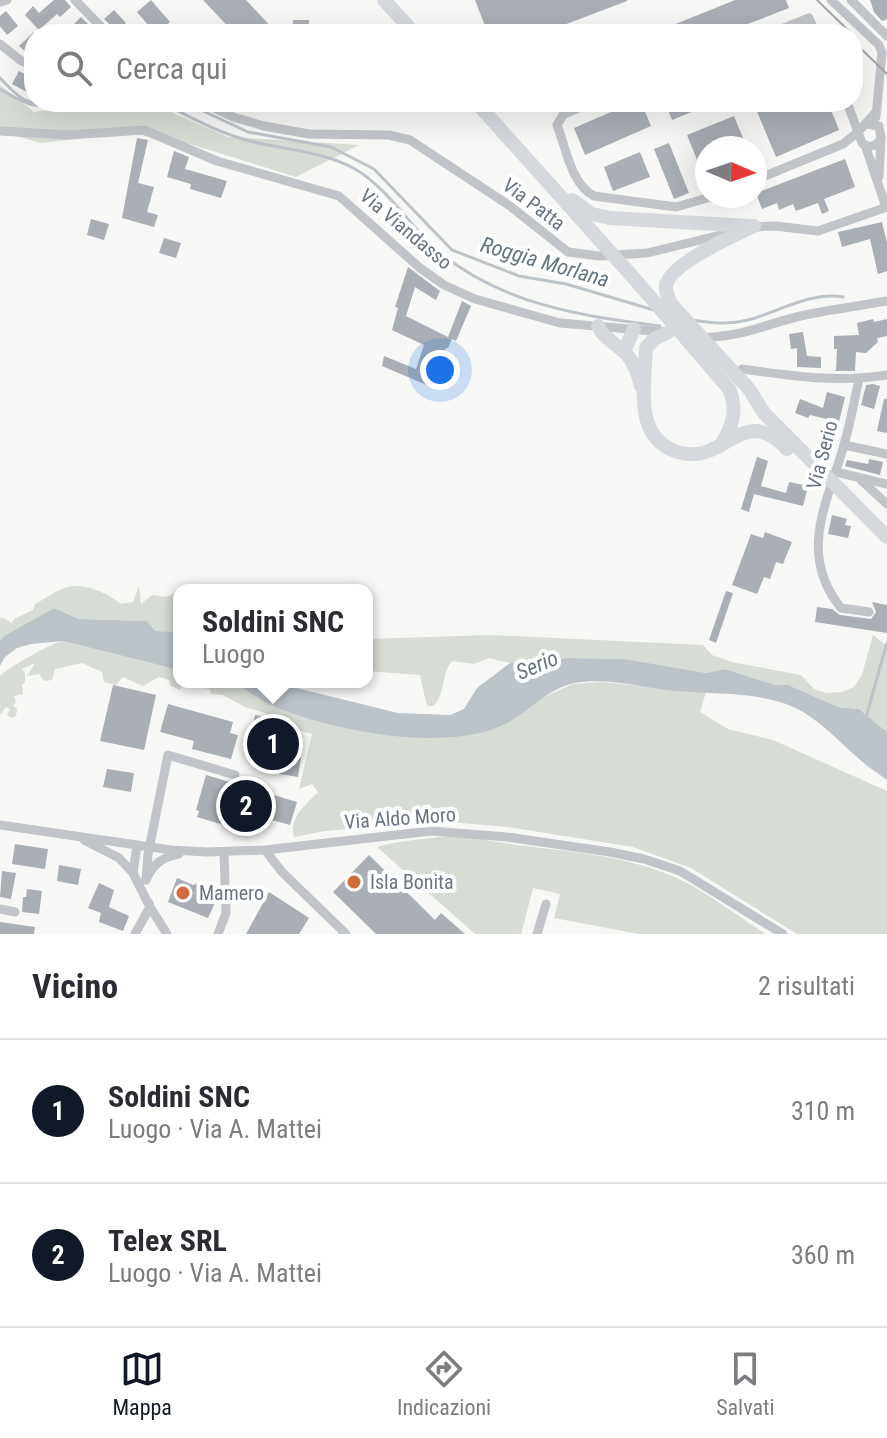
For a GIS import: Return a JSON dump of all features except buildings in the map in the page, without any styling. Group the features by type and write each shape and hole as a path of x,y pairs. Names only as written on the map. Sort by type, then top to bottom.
{"highway":[{"path":"384,0 406,24"},
{"path":"485,112 730,390 735,406 732,427 721,445"},
{"path":"540,174 592,214 754,226"},
{"path":"754,226 682,265 669,277 666,286 671,304 764,413 829,477 843,498 883,533"},
{"path":"639,284 747,391"},
{"path":"598,326 604,337 624,351 639,379 650,431 660,444 687,454 699,454 744,433 764,432 777,438 829,477"},
{"path":"624,351 634,329"},
{"path":"634,329 646,348 644,398"},
{"path":"646,348 654,339 667,333"}],"street":[{"path":"0,2 7,0"},
{"path":"75,0 98,24"},
{"path":"831,0 857,24"},
{"path":"851,0 887,36"},
{"path":"794,24 809,18 812,24"},
{"path":"863,30 884,53 875,113 881,138 879,185 886,207"},
{"path":"0,44 24,62"},
{"name":"Via Patta","path":"222,112 264,126 309,134 389,135 410,140 510,206 568,252 599,256 647,253 754,226 818,231 886,207"},
{"path":"570,112 563,115 557,125 578,182 586,192 594,196 676,207 695,202"},
{"path":"851,112 862,127 863,144 882,163"},
{"path":"767,175 843,144 875,113"},
{"path":"862,127 879,126"},
{"name":"Via Viandasso","path":"0,131 68,135 136,130 156,134 217,161 339,196 420,268 444,285 475,299 546,320 694,337 733,336 804,315 887,301"},
{"path":"843,144 876,145 881,138"},
{"path":"742,369 859,380 887,375"},
{"name":"Via Serio","path":"859,380 844,445 829,477 818,540 827,589 841,608 869,612"},
{"path":"844,445 887,454"},
{"path":"829,477 859,477 887,484"},
{"path":"859,477 887,504"},
{"path":"135,934 150,907 146,880 168,755 235,775"},
{"name":"Via Aldo Moro","path":"0,825 190,852 265,850 387,835 453,831 610,852 680,871 783,934"},
{"path":"70,834 119,858 133,873 167,934"},
{"path":"133,873 137,845"},
{"path":"265,850 282,872 346,934"},
{"path":"146,880 157,862 168,856 190,852"},
{"path":"219,933 226,913 224,853"},
{"path":"537,934 546,904"},
{"path":"0,909 15,912"}],"shaded area":[{"path":"0,85 24,104 24,112 171,112 228,137 359,145 296,177 190,144 130,133 40,143 0,131"},
{"path":"139,586 141,604 152,595 166,597 173,594 173,632 154,631 147,621 79,619 54,608 0,641 2,617 12,623 33,610 35,604 61,589 87,587 121,604 133,602"},
{"path":"490,635 703,645 712,655 732,662 801,675 814,689 826,693 854,687 862,675 873,635 887,646 887,732 859,709 838,707 788,685 775,685 725,669 706,673 625,659 567,658 510,663 489,658 474,664 452,661 440,696 433,706 428,706 420,675 373,671 373,639"},
{"path":"63,641 173,668 173,687 169,680 159,677 143,686 123,677 116,685 104,682 102,672 82,663 55,669 52,680 44,681 39,674 27,676 35,663 22,669 25,682 22,685 23,694 14,696 16,716 11,718 7,715 10,709 6,707 0,715 0,676"},
{"path":"601,682 706,692 700,712 728,729 773,740 887,791 887,934 797,934 691,868 633,847 508,827 436,821 325,831 294,837 296,818 318,792 312,784 299,789 312,734 279,724 265,713 223,695 211,694 210,689 203,688 243,688 272,706 318,721 502,725 537,700 573,684"},
{"path":"466,832 490,841 609,858 655,869 700,891 766,934 639,934 554,918 560,894 533,888 521,934 475,934 377,847"}],"water":[{"path":"54,608 79,619 147,621 155,631 173,632 173,668 63,641 17,648 5,657 0,666 0,641"},
{"name":"Serio","path":"567,658 625,659 706,673 725,669 775,685 788,685 838,707 859,709 887,732 887,780 802,712 792,706 755,696 588,681 564,686 501,726 476,734 419,738 327,724 269,705 242,688 296,688 398,713 450,715 464,709 477,688 510,663"}],"waterway":[{"name":"Roggia Morlana","path":"0,78 24,99"},
{"name":"Roggia Morlana","path":"0,89 24,102"},
{"path":"180,112 232,136 329,158 355,169 389,197 438,251 488,284 543,305 601,318 660,326"},
{"name":"Roggia Morlana","path":"205,112 248,132 331,147 374,169 452,250 519,276 566,284 654,310"},
{"name":"Roggia Morlana","path":"692,320 741,322 819,297 843,297"},
{"path":"866,717 887,643"}],"tram line":[{"path":"817,0 842,24"},
{"path":"863,51 887,74"}],"place":[{"name":"Soldini SNC","path":"273,744"},
{"name":"Telex SRL","path":"246,806"},
{"name":"Isla Bonita","path":"354,882"},
{"name":"Mamero","path":"183,893"}]}
